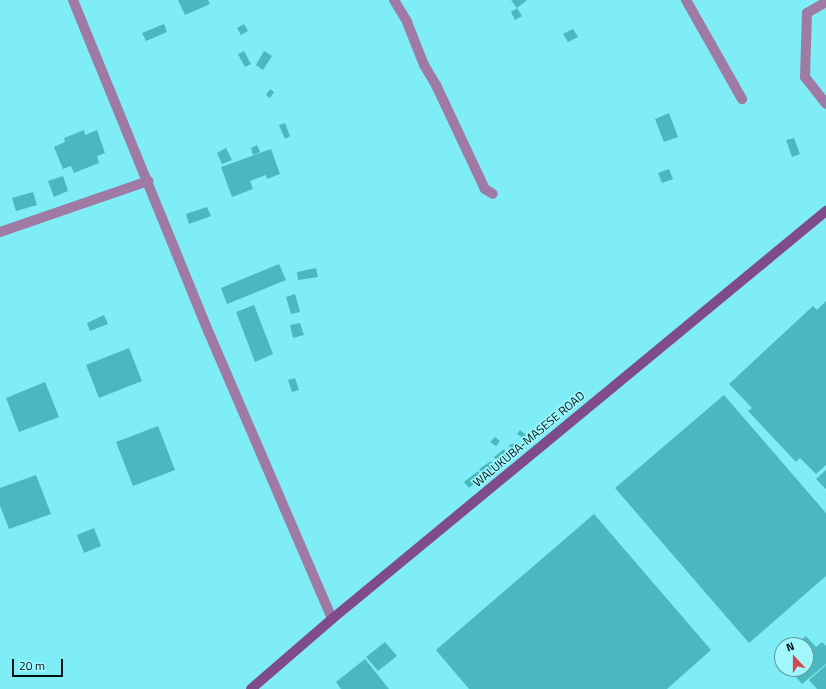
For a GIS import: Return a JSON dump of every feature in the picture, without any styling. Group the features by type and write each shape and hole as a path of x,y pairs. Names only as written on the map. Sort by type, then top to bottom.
{"street":[{"path":"73,0 209,333 332,619"},
{"path":"394,0 407,22 424,65 436,85 484,189 493,194"},
{"path":"686,0 742,99"},
{"path":"826,2 808,13 805,77 826,104"},
{"path":"0,232 148,181"},
{"name":"WALUKUBA-MASESE ROAD","path":"251,689 332,619 826,211"}],"building":[{"path":"178,0 208,0 210,4 185,15"},
{"path":"511,0 527,0 517,8"},
{"path":"517,8 522,16 515,20 511,12"},
{"path":"164,24 167,32 146,41 142,33"},
{"path":"244,24 248,31 241,35 237,28"},
{"path":"573,29 578,37 568,42 563,34"},
{"path":"244,51 251,64 245,67 238,54"},
{"path":"264,51 272,56 263,70 256,65"},
{"path":"270,89 274,92 270,98 266,95"},
{"path":"669,113 678,137 664,142 655,119"},
{"path":"285,123 290,136 285,139 279,125"},
{"path":"84,130 85,135 97,130 105,153 97,156 99,163 74,173 71,166 63,169 54,147 65,142 64,138"},
{"path":"794,138 800,154 792,157 786,140"},
{"path":"257,145 260,152 253,155 251,148"},
{"path":"226,148 232,160 222,164 217,153"},
{"path":"271,149 280,174 267,179 266,175 250,181 253,189 232,197 221,167"},
{"path":"669,169 673,179 662,183 658,173"},
{"path":"63,176 68,191 54,197 48,181"},
{"path":"33,192 37,205 16,211 12,198"},
{"path":"207,207 211,216 189,224 186,214"},
{"path":"279,264 286,280 227,304 221,288"},
{"path":"316,268 318,277 298,280 297,272"},
{"path":"295,294 300,312 291,314 286,297"},
{"path":"826,301 826,465 816,474 800,458 796,462 748,411 752,408 729,384 813,306 817,310"},
{"path":"254,305 273,354 255,362 236,312"},
{"path":"104,315 108,324 90,331 87,323"},
{"path":"300,323 304,335 293,338 290,325"},
{"path":"129,348 142,381 99,398 86,365"},
{"path":"295,378 299,390 292,392 288,380"},
{"path":"45,382 59,417 19,432 6,398"},
{"path":"724,395 826,513 826,576 749,643 615,488"},
{"path":"158,426 175,470 133,486 116,442"},
{"path":"520,430 526,435 523,438 517,434"},
{"path":"495,437 500,441 496,446 490,442"},
{"path":"515,443 517,448 511,451 509,445"},
{"path":"504,449 508,455 498,462 494,457"},
{"path":"491,461 495,467 484,476 479,469"},
{"path":"826,470 826,489 816,479"},
{"path":"478,471 482,477 469,488 464,482"},
{"path":"36,475 51,514 9,529 0,506 0,488"},
{"path":"594,514 711,650 667,689 469,689 436,650"},
{"path":"94,528 101,546 84,553 77,535"},
{"path":"385,642 397,656 378,671 366,657"},
{"path":"822,642 826,646 826,664 814,674 814,645 816,647"},
{"path":"365,659 389,689 341,689 336,682"},
{"path":"826,665 826,689 817,689 809,680"},
{"path":"796,677 810,677 802,684"}]}
